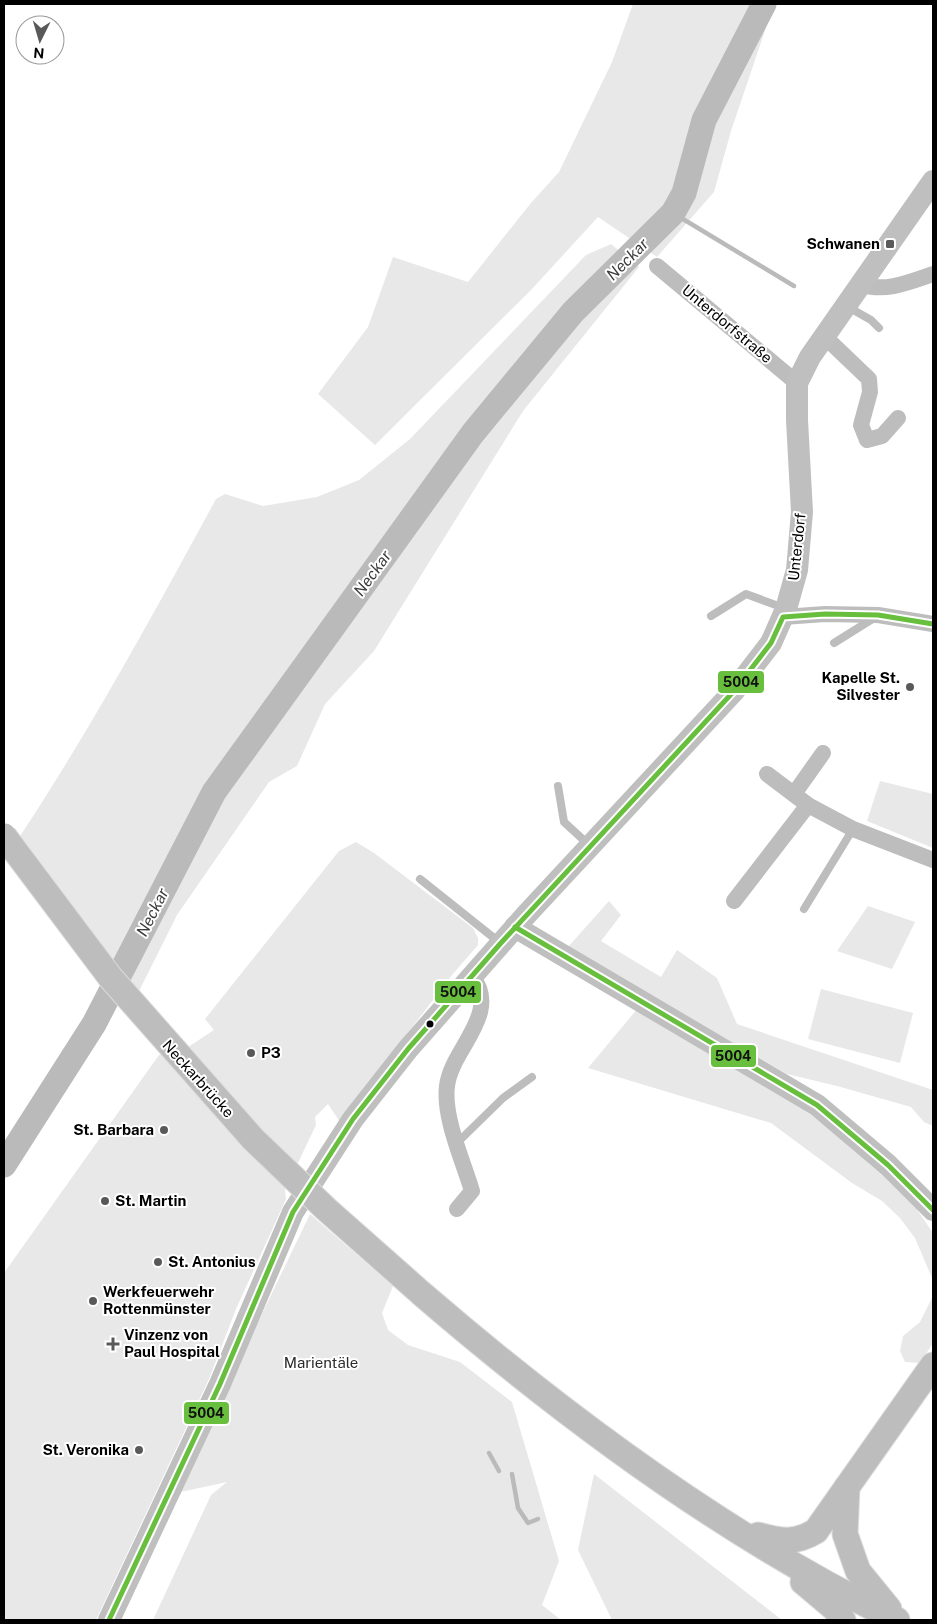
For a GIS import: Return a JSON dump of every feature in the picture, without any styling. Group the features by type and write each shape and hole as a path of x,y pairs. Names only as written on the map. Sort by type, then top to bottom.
{"main road":[{"name":"Neckarbrücke","path":"4,836 110,977 253,1140 326,1209 497,1357 608,1442 734,1528"},
{"path":"734,1528 782,1542 805,1538 816,1531 933,1365"},
{"path":"847,1487 845,1534 854,1562 873,1592 887,1606 895,1619"},
{"path":"734,1528 789,1561 895,1619"},
{"path":"789,1561 805,1584 835,1609 843,1620"}],"street":[{"name":"Unterdorf","path":"109,1620 220,1384 293,1212 353,1119 408,1049 515,927 734,692 771,642 784,613 797,570 802,512 796,420 797,383 824,336 933,181"},
{"name":"Unterdorfstraße","path":"657,266 797,383"},
{"path":"860,284 872,288 895,286 933,274"},
{"path":"824,336 869,379 870,392 861,425 867,440 882,436 898,418"},
{"path":"784,613 878,615 933,624"},
{"path":"794,794 823,753"},
{"path":"767,774 808,805 853,829 933,860"},
{"path":"734,901 808,805"},
{"path":"515,927 817,1105 888,1165 933,1210"},
{"path":"457,1209 472,1191 449,1114 447,1086 451,1072 474,1027 481,1006 479,985 472,976"}],"lane":[{"path":"845,306 871,320 880,328"},
{"path":"711,616 746,594 784,613"},
{"path":"834,643 878,615"},
{"path":"558,786 564,822 590,845"},
{"path":"804,909 853,829"},
{"path":"420,879 500,944"},
{"path":"457,1143 502,1098 532,1077"}],"green space":[{"path":"633,4 774,4 731,131 714,192 657,257 598,217 531,290 375,445 318,394 368,327 393,257 468,282 531,203 559,172 612,62"},
{"path":"611,244 639,267 523,411 374,651 325,704 297,766 269,782 177,915 138,993 20,836 97,712 216,499 225,494 263,506 317,497 359,480 410,439 586,255"},
{"path":"880,781 933,794 933,848 867,821"},
{"name":"Vinzenz von Paul Hospital","path":"356,842 374,853 473,928 478,938 478,945 452,975 340,1122 328,1104 315,1117 316,1125 285,1190 286,1199 236,1309 209,1379 96,1620 4,1620 4,1273 159,1055 185,1049 214,1030 205,1019 339,851"},
{"path":"609,901 621,915 601,941 661,977 677,950 717,978 737,1024 933,1090 933,1126 924,1122 911,1107 787,1074 568,947"},
{"path":"868,906 915,922 892,969 837,951"},
{"path":"821,989 913,1013 900,1063 808,1039"},
{"path":"638,1008 804,1109 884,1173 916,1208 933,1233 933,1343 920,1363 905,1362 900,1351 903,1336 920,1322 932,1298 932,1278 915,1238 900,1218 882,1201 852,1183 771,1123 588,1068"},
{"name":"Marientäle","path":"310,1214 393,1286 382,1313 388,1330 408,1345 460,1362 512,1402 559,1561 542,1605 561,1620 153,1620 211,1495 227,1482 176,1493"},
{"path":"594,1474 782,1620 612,1620 578,1550"}],"waterway":[{"name":"Neckar","path":"4,1165 94,1024 214,792 473,433 573,312 673,213 684,193 704,120 764,4"},
{"path":"673,213 794,286"},
{"path":"489,1453 499,1471"},
{"path":"512,1474 518,1508 528,1523 538,1519"}],"transit line":[{"name":"5004","path":"109,1620 220,1384 293,1212 353,1119 408,1049 500,944 734,691 771,643 783,617 825,614 878,615 933,624"},
{"name":"5004","path":"515,927 817,1105 888,1165 933,1210"}],"place":[{"name":"Schwanen","path":"890,244"},
{"name":"Kapelle St. Silvester","path":"910,687"},
{"name":"P3","path":"251,1053"},
{"name":"St. Barbara","path":"164,1130"},
{"name":"St. Martin","path":"105,1201"},
{"name":"St. Antonius","path":"158,1262"},
{"name":"Werkfeuerwehr Rottenmünster","path":"93,1301"},
{"name":"Vinzenz von Paul Hospital","path":"113,1344"},
{"name":"St. Veronika","path":"139,1450"}]}
